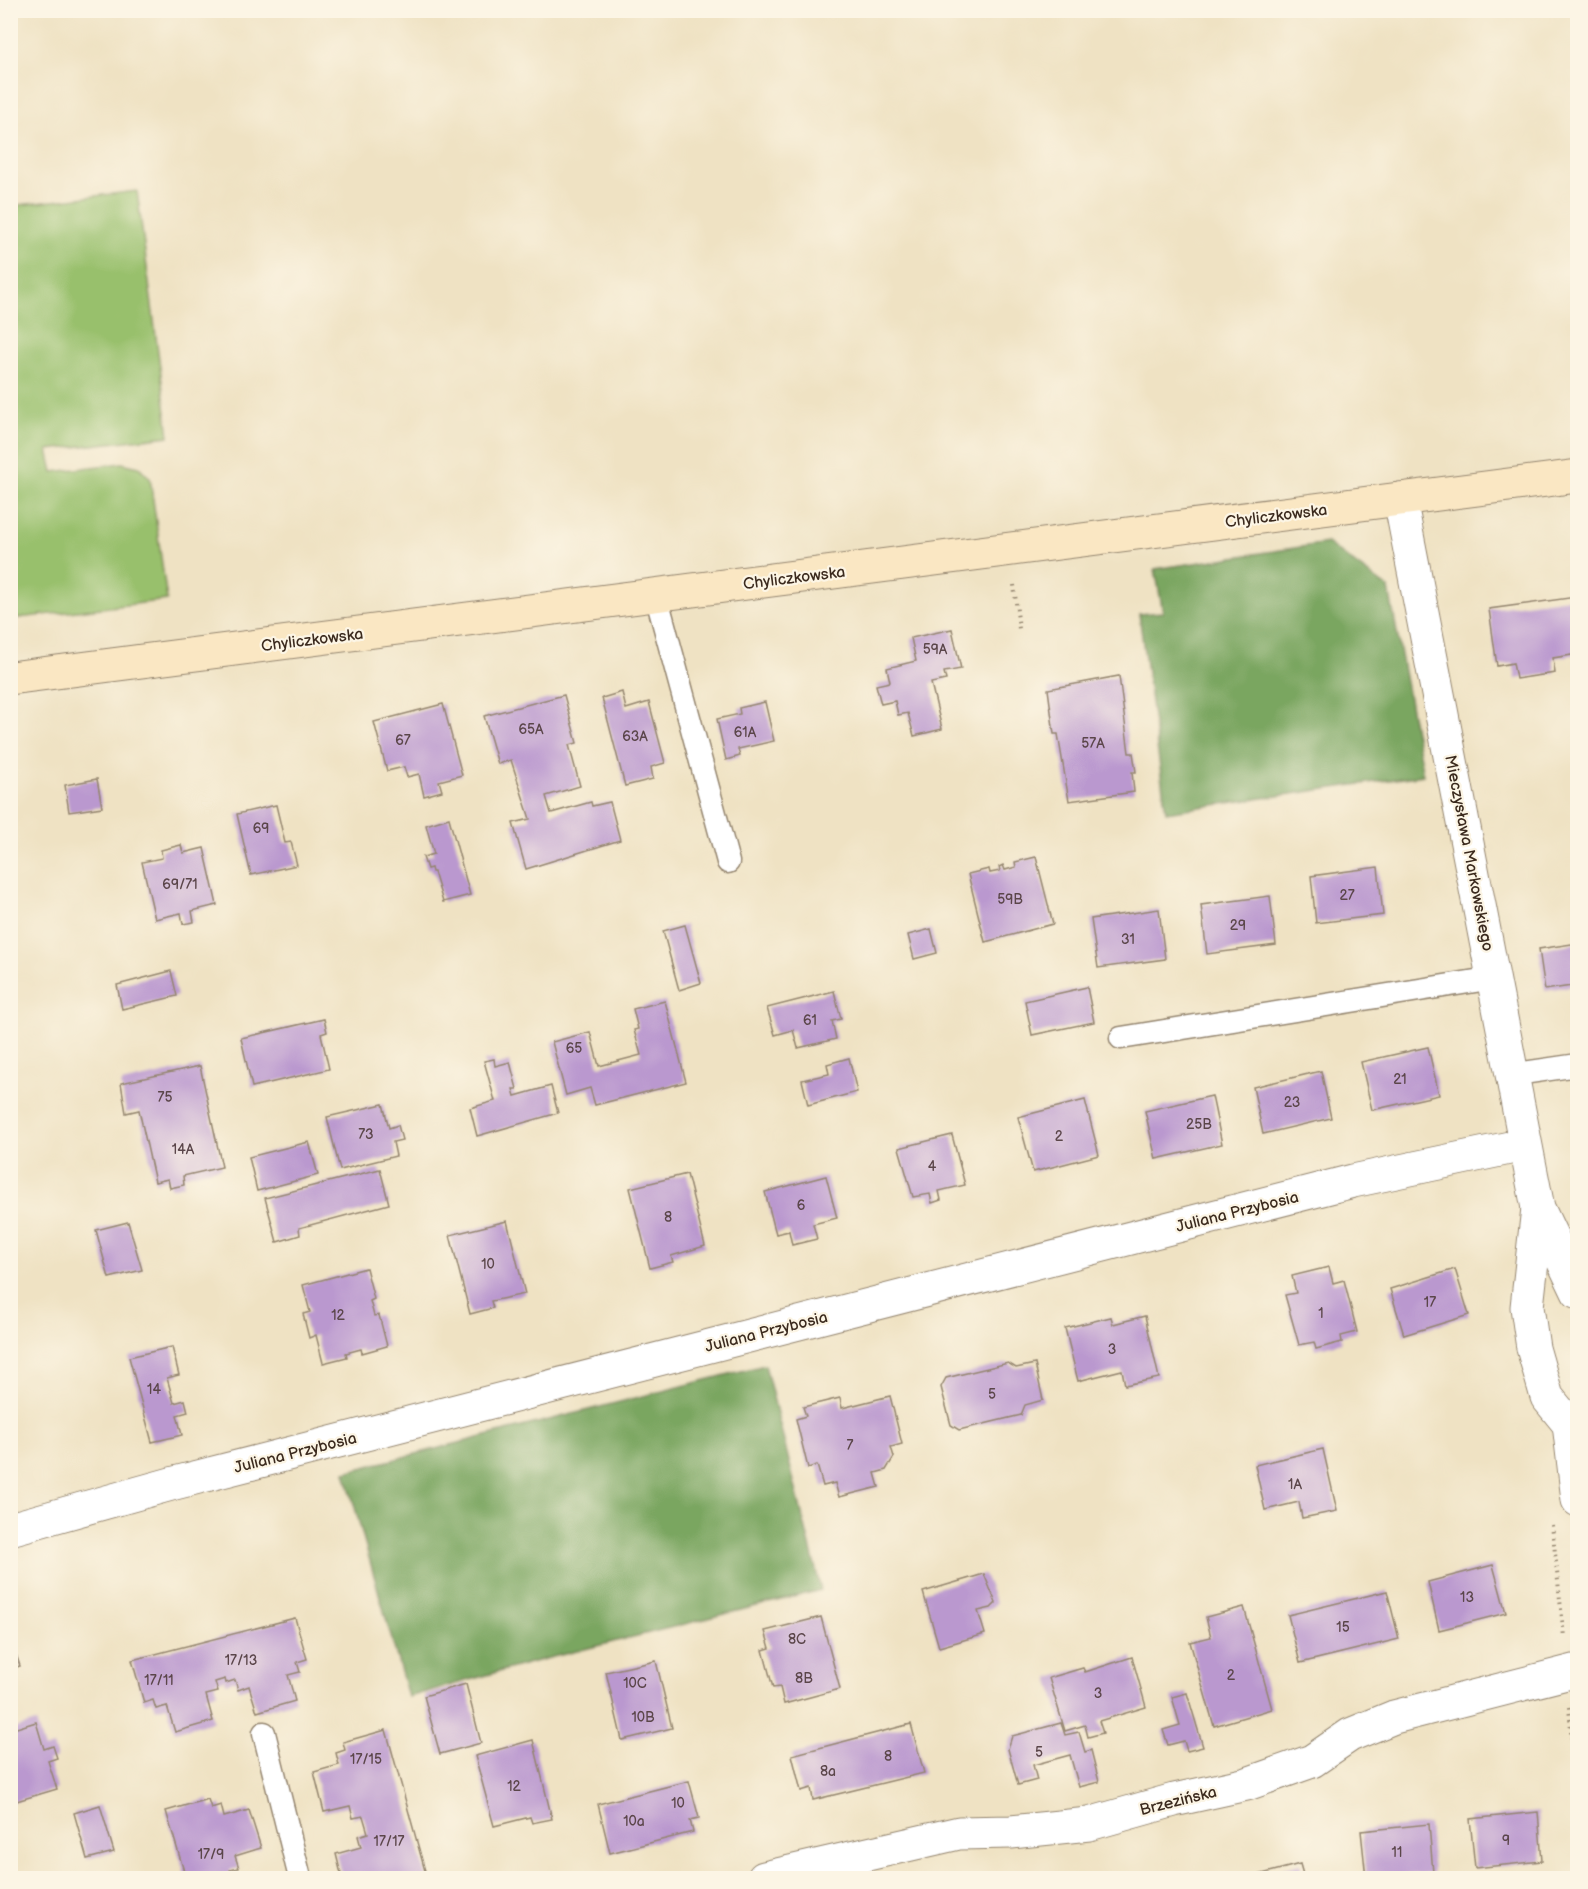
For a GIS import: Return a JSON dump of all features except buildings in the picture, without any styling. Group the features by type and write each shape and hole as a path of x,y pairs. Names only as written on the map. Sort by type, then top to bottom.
{"street":[{"name":"Chyliczkowska","path":"10,678 1578,476"},
{"name":"Mieczysława Markowskiego","path":"1400,499 1494,978 1510,1075 1538,1208 1578,1292"},
{"name":"Juliana Przybosia","path":"10,1529 203,1476 1342,1184 1524,1145"},
{"name":"Mieczysława Markowskiego","path":"1538,1208 1527,1307 1533,1348 1547,1397 1573,1420 1578,1500"},
{"name":"Brzezińska","path":"764,1878 959,1833 1011,1832 1089,1824 1174,1800 1247,1784 1312,1761 1350,1734 1394,1717 1578,1670"}],"lane":[{"path":"656,595 728,862"},
{"path":"1120,1038 1494,978"},
{"path":"1510,1075 1578,1065"},
{"path":"264,1733 300,1878"}],"path":[{"path":"1012,574 1019,629"}],"green space":[{"path":"137,191 169,436 48,450 53,472 122,463 139,467 150,478 167,600 11,619 11,206"},
{"path":"1327,543 1389,589 1423,775 1166,812 1139,614 1163,612 1155,569"},
{"path":"765,1365 821,1590 541,1660 408,1697 345,1472"}]}
